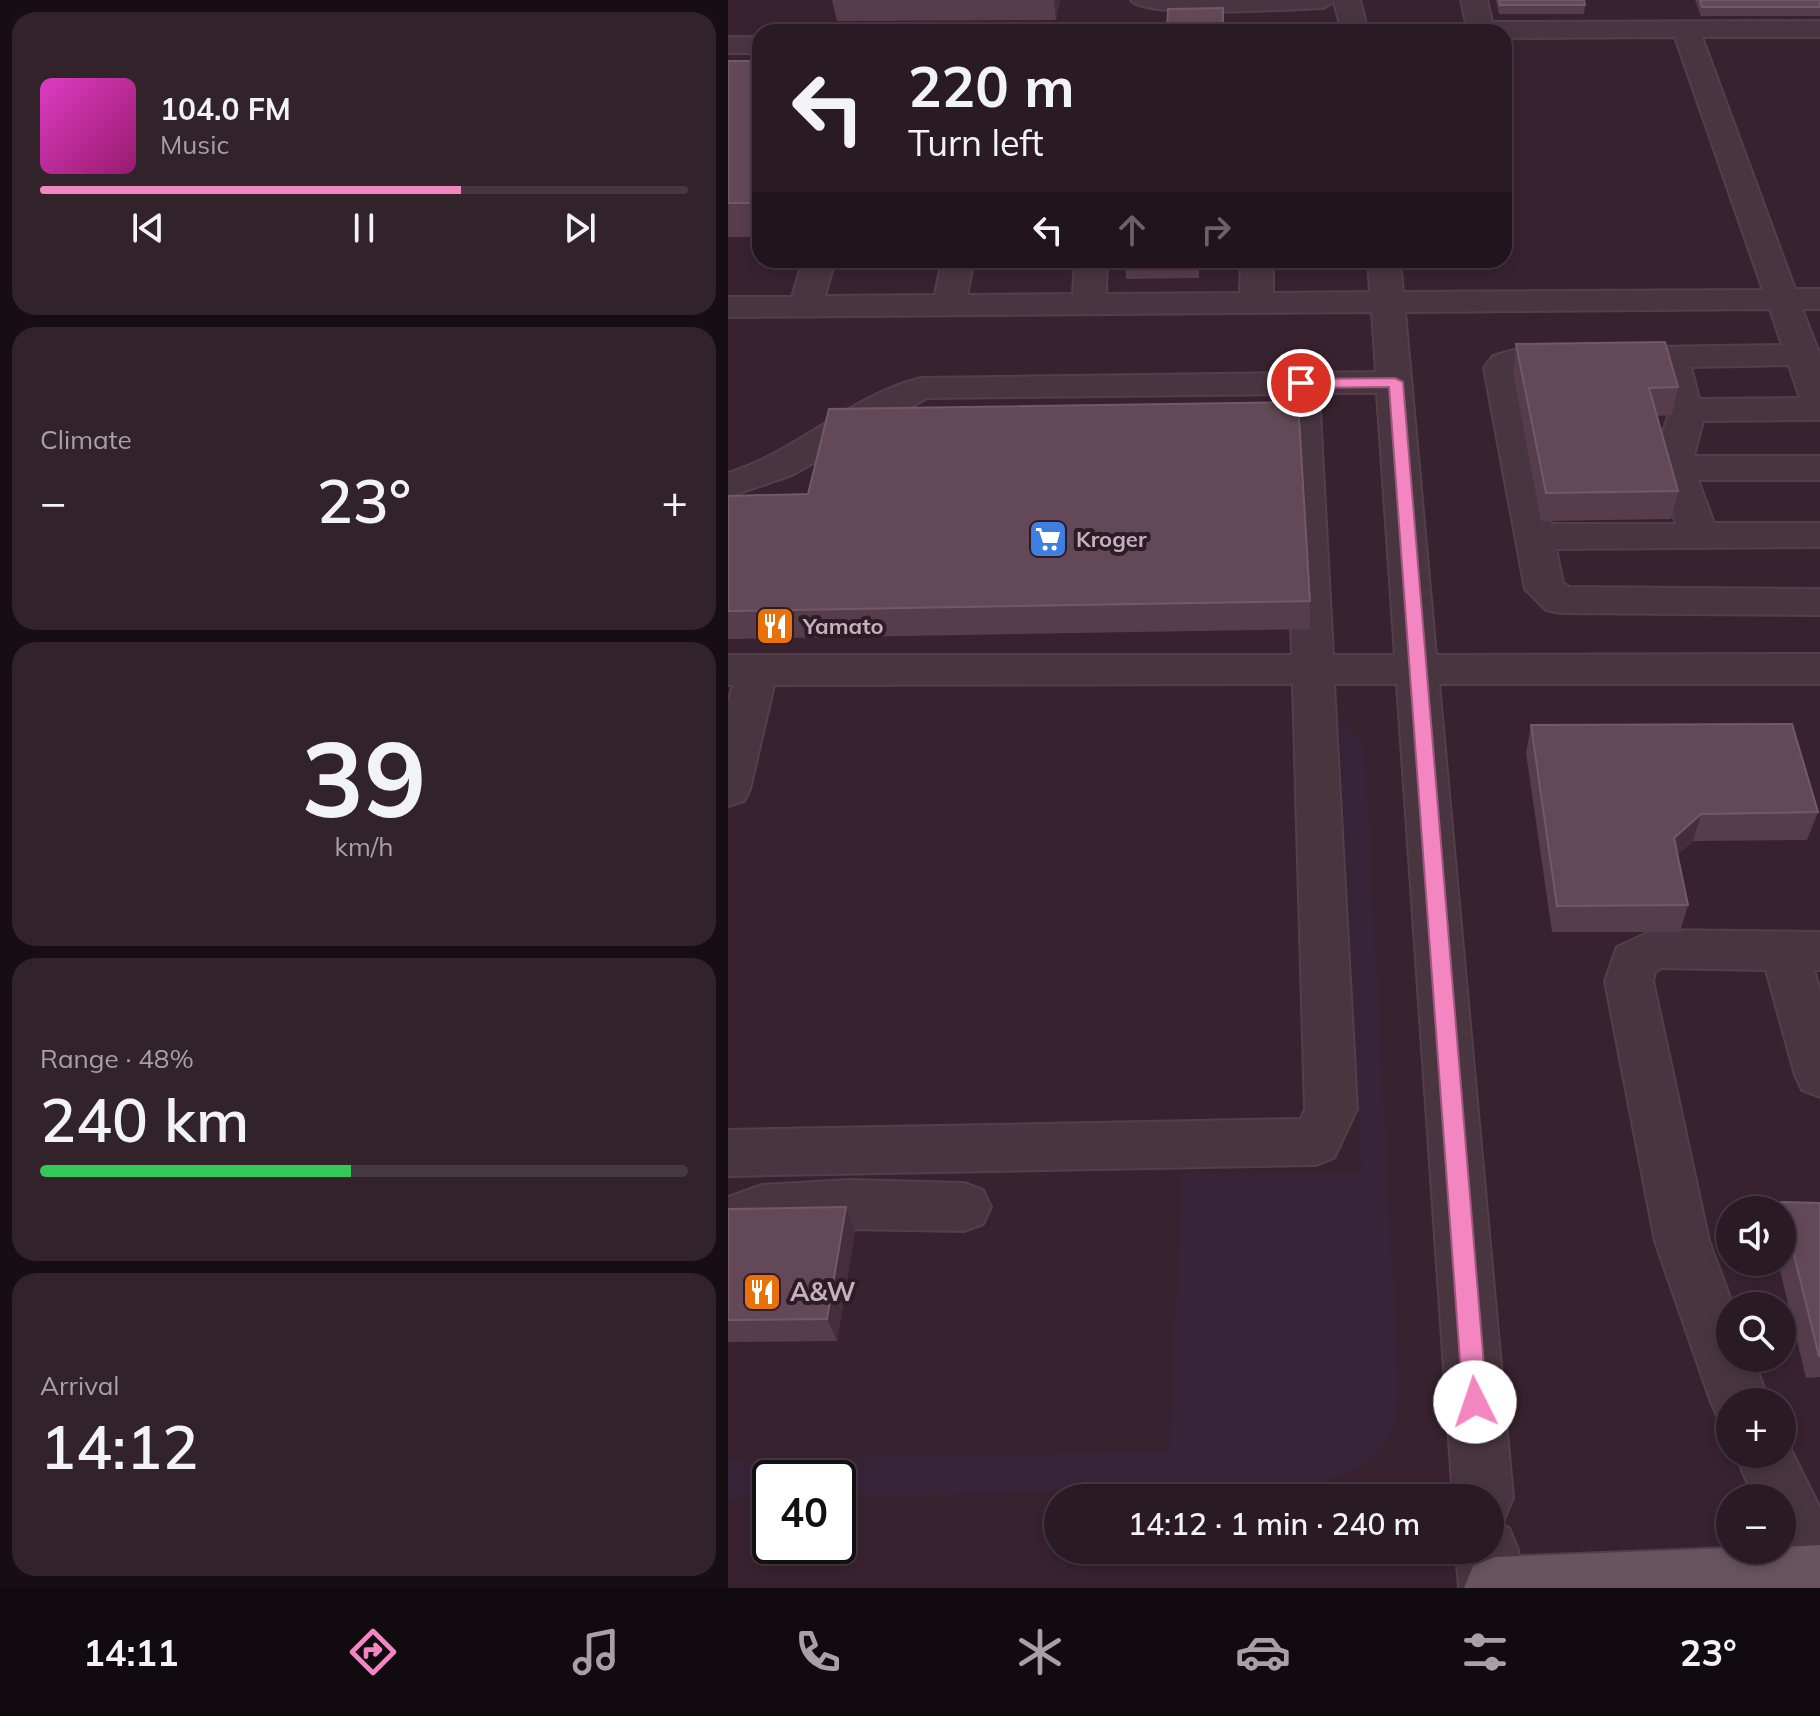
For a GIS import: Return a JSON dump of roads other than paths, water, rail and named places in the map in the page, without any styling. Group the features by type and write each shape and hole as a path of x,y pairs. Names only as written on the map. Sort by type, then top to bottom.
{"main road":[{"path":"1492,1588 1820,1576"}],"street":[{"path":"1144,0 1225,4 1323,0"},
{"path":"1347,0 1353,24"},
{"path":"1474,0 1479,24"},
{"path":"1512,30 1820,29"},
{"path":"1686,30 1785,300 1820,406 1686,410"},
{"path":"728,45 752,45"},
{"path":"806,306 817,268"},
{"path":"949,305 956,268"},
{"path":"1089,303 1091,268"},
{"path":"1256,302 1257,268"},
{"path":"1385,268 1482,1484"},
{"path":"728,307 1820,299"},
{"path":"1803,355 1517,359 1501,368 1545,589 1560,600 1820,602"},
{"path":"1671,357 1686,410 1675,450 1676,468 1699,536"},
{"path":"728,485 773,470 895,398 921,388 1395,382"},
{"path":"728,1153 1316,1142 1331,1109 1301,383"},
{"path":"1676,468 1820,468"},
{"path":"1535,537 1820,535"},
{"path":"728,789 743,670 1418,670 1818,674"},
{"path":"1735,1388 1682,1241 1629,981 1634,961 1654,949 1802,950 1820,1075"},
{"path":"728,1240 734,1227 746,1215 766,1209 824,1205 964,1207"},
{"path":"1770,1468 1820,1576"},
{"path":"1489,1564 1492,1588"}],"place":[{"name":"Kroger","path":"1048,539"},
{"name":"Yamato","path":"775,626"},
{"name":"A&W","path":"762,1292"}]}
